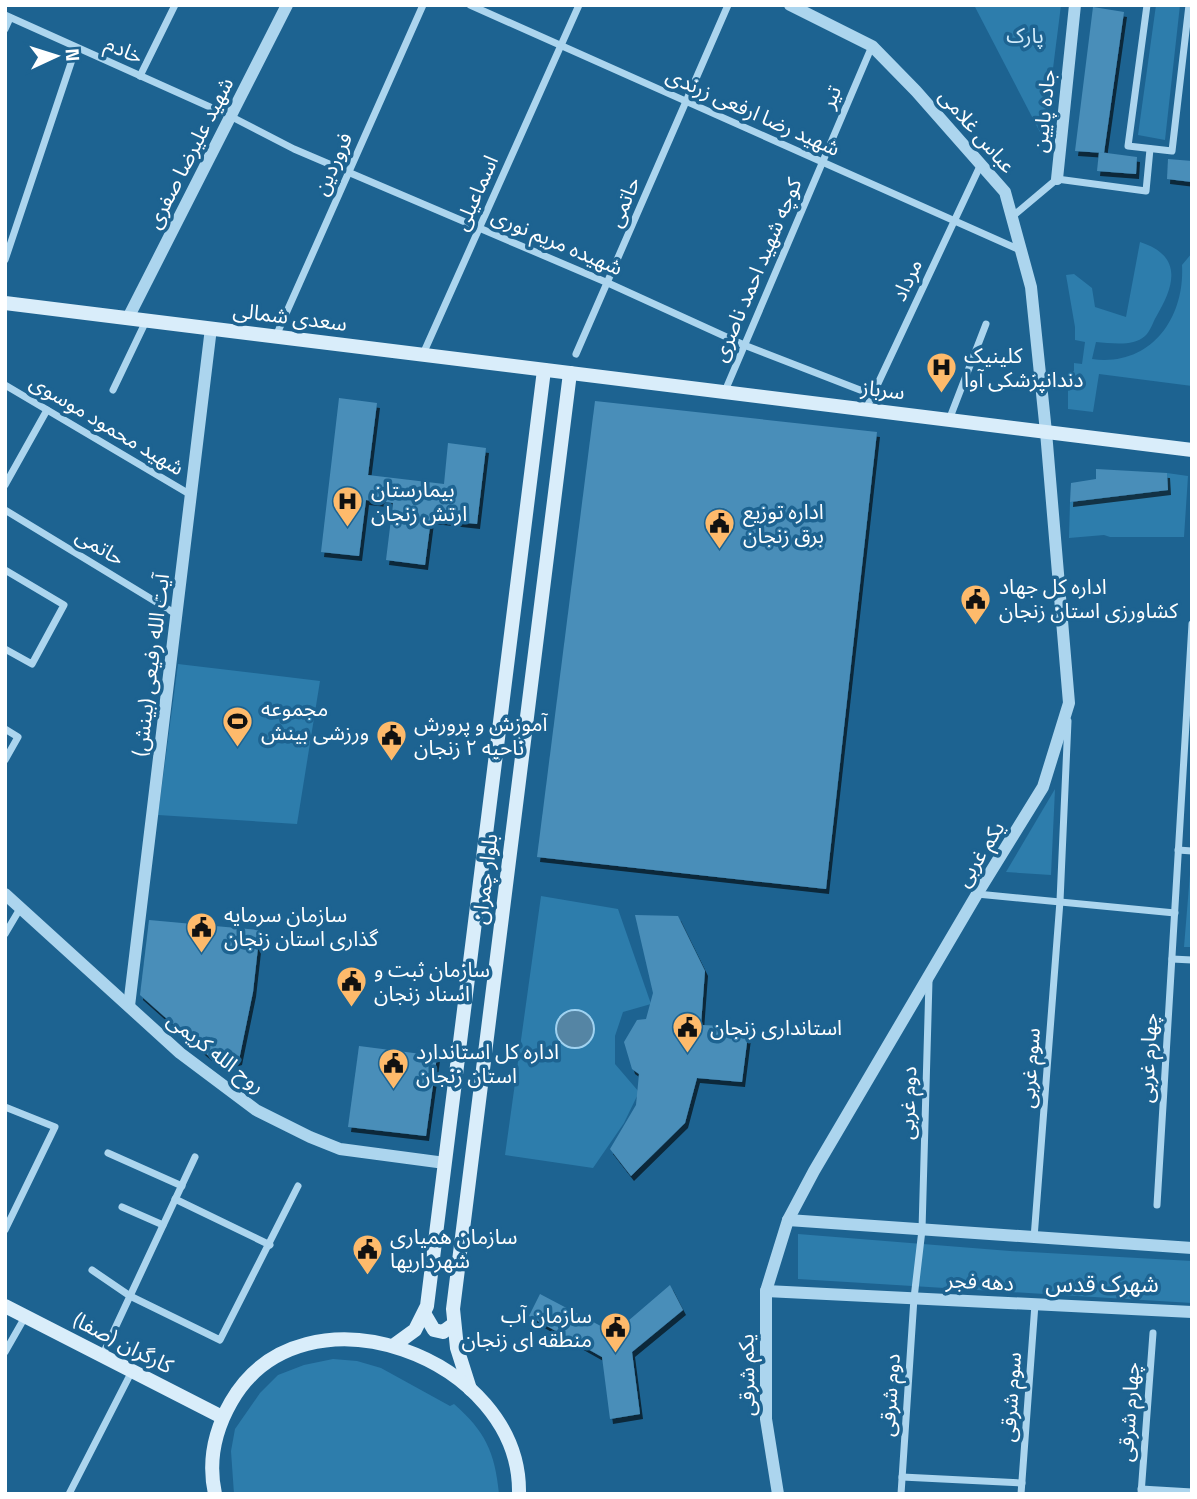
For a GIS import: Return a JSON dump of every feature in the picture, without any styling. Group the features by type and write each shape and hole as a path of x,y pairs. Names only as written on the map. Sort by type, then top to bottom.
{"main road":[{"name":"سعدی شمالی","path":"5,303 569,373"},
{"name":"بلوار چمران","path":"393,1346 415,1330 427,1306 544,370"},
{"name":"سرباز","path":"569,373 1192,450"},
{"name":"بلوار چمران","path":"470,1389 457,1348 453,1309 569,373"},
{"path":"538,419 553,416 563,428"},
{"path":"483,858 509,861"},
{"name":"کارگران (صفا)","path":"5,1307 222,1417"},
{"path":"424,1313 433,1329 443,1332 454,1324"},
{"path":"215,1494 212,1480 213,1448 222,1417 238,1390 260,1367 287,1350 317,1340 349,1338 393,1346 434,1363 470,1389 500,1423 513,1451 519,1494"}],"street":[{"path":"140,76 176,5"},
{"name":"شهید علیرضا صفری","path":"128,318 287,5"},
{"name":"فروردین","path":"275,337 423,5"},
{"name":"شهید رضا ارفعی زرندی","path":"470,5 1021,250"},
{"name":"اسماعیلی","path":"422,355 579,5"},
{"name":"حاتمی","path":"576,354 728,5"},
{"name":"عباس غلامی","path":"790,5 872,46 1006,192 1031,287 1046,432"},
{"name":"جاده پایین","path":"1057,179 1075,5"},
{"path":"1147,5 1128,146 1172,151 1189,5"},
{"path":"5,29 7,16"},
{"name":"خادم","path":"7,16 230,116"},
{"name":"تیر","path":"822,162 872,46"},
{"path":"5,260 76,48"},
{"name":"شهیده مریم نوری","path":"230,116 294,149 608,283 744,345 873,395"},
{"path":"1013,216 1057,179 1146,191 1150,149"},
{"name":"کوچه شهید احمد ناصری","path":"724,392 822,162"},
{"name":"مرداد","path":"866,410 981,164"},
{"path":"113,390 146,320"},
{"path":"949,420 986,324"},
{"name":"آیت الله رفیعی (بینش)","path":"129,1006 211,328"},
{"name":"شهید محمود موسوی","path":"5,385 191,495"},
{"path":"5,485 47,410"},
{"name":"یکم غربی","path":"777,1256 788,1220 820,1159 977,894 1044,787 1069,703 1046,432"},
{"name":"حاتمی","path":"5,510 176,614"},
{"path":"5,570 64,605 32,664 5,649"},
{"name":"چهارم غربی","path":"1157,1205 1192,624"},
{"name":"سوم غربی","path":"1034,1238 1060,901 1069,703"},
{"path":"5,729 18,737 5,760"},
{"path":"1178,850 1192,851"},
{"name":"روح الله کریمی","path":"5,894 180,1053 256,1110 310,1138 340,1149 445,1163"},
{"path":"977,894 1175,913"},
{"path":"5,934 20,907"},
{"path":"1172,959 1192,960"},
{"name":"دوم غربی","path":"914,1298 922,1230 929,976"},
{"path":"5,1107 55,1127 5,1230"},
{"path":"108,1153 182,1186"},
{"path":"102,1356 195,1157"},
{"path":"92,1270 130,1296 220,1340 298,1186"},
{"path":"175,1199 270,1245"},
{"path":"122,1207 163,1225"},
{"path":"788,1220 1192,1248"},
{"name":"یکم شرقی","path":"777,1256 766,1291 766,1419 778,1494"},
{"name":"دهه فجر","path":"766,1291 1192,1312"},
{"name":"دوم شرقی","path":"901,1494 914,1298"},
{"name":"سوم شرقی","path":"1021,1494 1035,1304"},
{"path":"5,1352 25,1317"},
{"name":"چهارم شرقی","path":"1141,1491 1153,1334"},
{"path":"69,1494 132,1371"},
{"path":"902,1477 1022,1483"},
{"path":"1141,1491 1192,1492"}],"green space":[{"name":"پارک","path":"974,5 1061,5 1044,140"},
{"path":"1156,5 1180,5 1165,140 1138,135"},
{"path":"1140,242 1154,248 1169,263 1171,283 1168,294 1145,336 1128,343 1096,342 1092,359 1113,359 1131,355 1147,347 1160,335 1177,304 1182,265 1192,253 1192,386 1099,374 1093,412 1068,409 1068,371 1074,371 1074,363 1082,364 1085,342 1075,340 1066,275 1074,274 1092,288 1095,307 1126,317"},
{"path":"1167,473 1188,476 1184,537 1104,535 1069,538 1070,502 1168,490"},
{"name":"مجموعه ورزشی بینش","path":"178,664 320,681 297,824 158,815"},
{"path":"1055,789 1051,875 1006,872"},
{"path":"1191,862 1192,947 1184,947"},
{"path":"541,896 618,909 651,1004 623,1012 615,1036 615,1064 639,1092 624,1123 593,1168 505,1155"},
{"path":"798,1234 1010,1251 1192,1261 1192,1303 798,1279"},
{"path":"333,1359 357,1361 381,1368 450,1406 454,1404 474,1424 487,1443 495,1466 499,1494 234,1494 231,1451 235,1429 260,1393 278,1375 304,1365"}],"shaded area":[{"path":"575,1010 589,1015 594,1029 589,1043 575,1048 561,1043 556,1029 561,1015"}],"building":[{"path":"1093,7 1124,12 1104,153 1075,151"},
{"path":"1099,152 1137,157 1136,174 1097,171"},
{"path":"1168,159 1192,161 1192,182 1167,179"},
{"path":"339,398 377,403 368,475 444,484 448,443 486,448 477,524 431,519 425,565 386,560 393,503 366,500 359,556 321,552"},
{"name":"اداره توزیع برق زنجان","path":"595,401 877,432 826,889 537,857"},
{"path":"1096,469 1167,473 1168,490 1070,502 1071,483 1096,479"},
{"name":"استانداری زنجان","path":"635,915 678,916 705,971 701,1025 749,1027 742,1082 697,1078 685,1123 631,1176 610,1149 636,1105 639,1074 632,1069 624,1042 637,1020 646,1019 653,993"},
{"path":"149,920 260,930 253,992 239,1060 220,1066 140,995"},
{"name":"اداره کل استاندارد استان زنجان","path":"359,1046 437,1056 426,1136 348,1127"},
{"name":"سازمان آب منطقه ای زنجان","path":"670,1285 683,1310 632,1352 640,1414 610,1419 602,1357 529,1316 540,1294 614,1333"}],"place":[{"name":"کلینیک دندانپزشکی آوا","path":"941,395"},
{"name":"بیمارستان ارتش زنجان","path":"348,529"},
{"name":"اداره توزیع برق زنجان","path":"720,551"},
{"name":"اداره کل جهاد کشاورزی استان زنجان","path":"976,626"},
{"name":"مجموعه ورزشی بینش","path":"238,748"},
{"name":"آموزش و پرورش ناحیه ۲ زنجان","path":"391,763"},
{"name":"سازمان سرمایه گذاری استان زنجان","path":"201,954"},
{"name":"سازمان ثبت و اسناد زنجان","path":"351,1009"},
{"name":"استانداری زنجان","path":"687,1055"},
{"name":"اداره کل استاندارد استان زنجان","path":"393,1091"},
{"name":"سازمان همیاری شهرداریها","path":"367,1276"},
{"name":"سازمان آب منطقه ای زنجان","path":"615,1355"}],"district":[{"name":"شهرک قدس","path":"1102,1284"}]}
